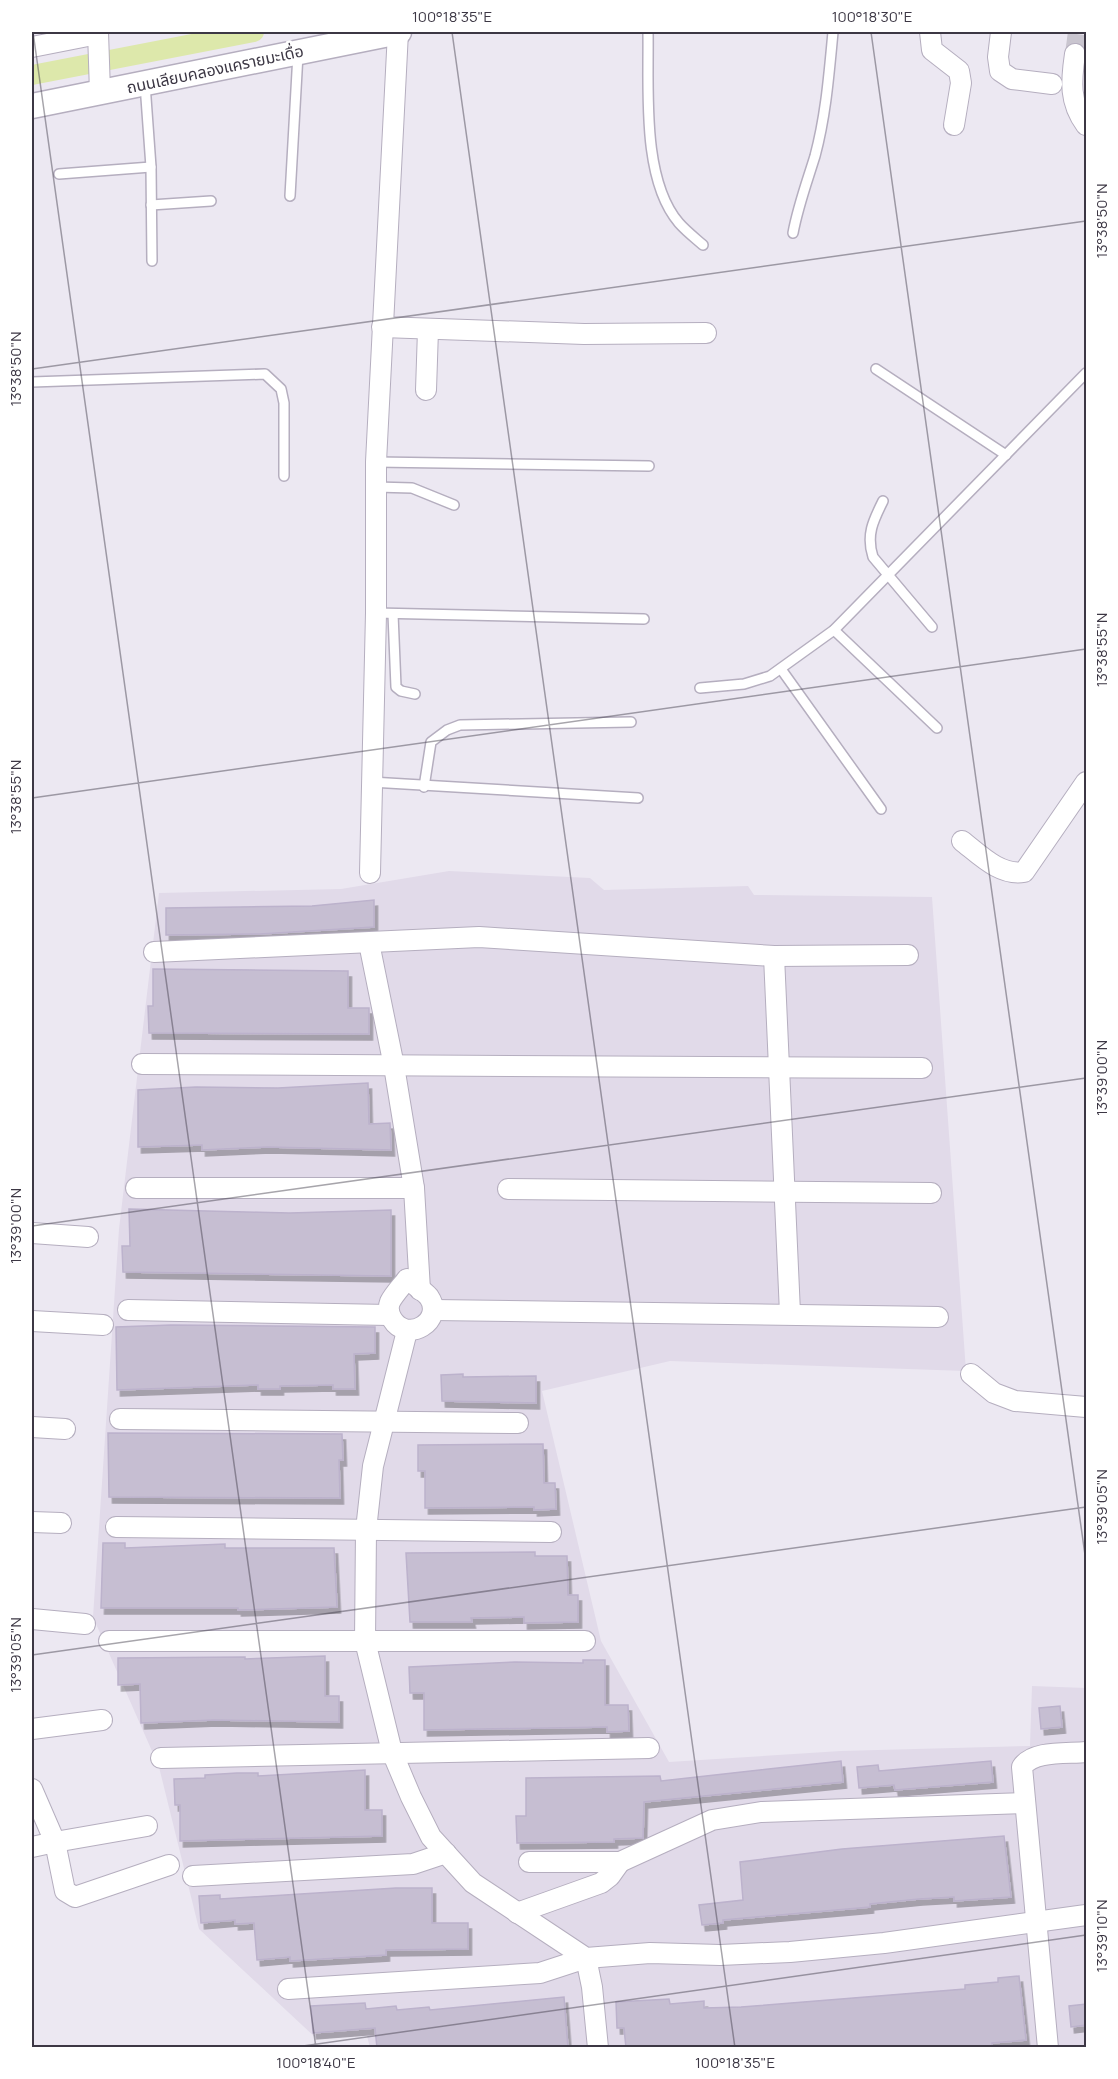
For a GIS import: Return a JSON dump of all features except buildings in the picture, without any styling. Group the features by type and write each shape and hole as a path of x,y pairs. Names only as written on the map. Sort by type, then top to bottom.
{"street":[{"path":"370,873 371,783 385,613 376,462 399,32"},
{"name":"ถนนเลียบคลองแครายมะเดื่อ","path":"32,106 298,52 368,34 399,32"},
{"path":"930,32 932,50 959,71 961,83 954,125"},
{"path":"1001,32 998,57 1000,71 1012,79 1052,84"},
{"path":"32,47 98,33 100,92"},
{"path":"1075,54 1071,84 1074,104 1086,125"},
{"path":"382,327 428,330 706,333"},
{"path":"426,390 428,330"},
{"path":"962,842 1001,869 1012,874 1024,872 1086,782"},
{"path":"154,952 479,938 774,957 908,955"},
{"path":"369,943 394,1066 414,1188 420,1290"},
{"path":"774,957 790,1313"},
{"path":"142,1064 922,1068"},
{"path":"136,1188 414,1188"},
{"path":"508,1189 931,1193"},
{"path":"32,1233 88,1237"},
{"path":"407,1279 420,1290 429,1298 433,1310 429,1322 419,1330 407,1331 396,1325 389,1315 390,1303 407,1279"},
{"path":"128,1310 389,1315"},
{"path":"433,1310 790,1313 938,1317"},
{"path":"32,1321 103,1325"},
{"path":"407,1331 382,1422 373,1466 366,1530 365,1641 392,1752 431,1837 473,1883 586,1958 592,1987 598,2048"},
{"path":"971,1374 994,1393 1015,1401 1086,1407"},
{"path":"120,1419 518,1423"},
{"path":"32,1427 65,1429"},
{"path":"32,1522 61,1524"},
{"path":"116,1527 551,1532"},
{"path":"32,1619 86,1624"},
{"path":"108,1641 585,1641"},
{"path":"32,1729 102,1719"},
{"path":"161,1758 649,1749"},
{"path":"1048,2048 1022,1767 1026,1760 1037,1756 1086,1752"},
{"path":"32,1789 55,1842 65,1891 71,1897 169,1865"},
{"path":"529,1862 620,1862 712,1820 761,1812 1024,1803"},
{"path":"32,1847 147,1826"},
{"path":"193,1876 413,1864 446,1853"},
{"path":"517,1913 601,1883 610,1876 620,1862"},
{"path":"288,1989 540,1973 586,1958 650,1953 720,1955 790,1952 1035,1924 1086,1915"}],"lane":[{"path":"648,32 650,130 661,190 678,222 703,245"},
{"path":"793,233 798,204 814,158 826,107 833,32"},
{"path":"290,196 298,52"},
{"path":"145,84 151,166 152,261"},
{"path":"59,174 151,166"},
{"path":"151,205 211,201"},
{"path":"876,369 1006,455"},
{"path":"32,382 247,372 266,374 280,389 284,403 284,476"},
{"path":"700,688 744,684 770,676 834,630 1086,373"},
{"path":"376,462 649,466"},
{"path":"376,487 412,489 454,505"},
{"path":"883,501 871,526 869,544 873,557 933,627"},
{"path":"415,694 400,691 396,687 385,613 644,619"},
{"path":"834,630 937,728"},
{"path":"781,669 881,809"},
{"path":"424,787 431,742 447,730 460,725 631,722"},
{"path":"371,783 638,798"}],"shaded area":[{"path":"449,871 590,878 604,890 748,886 754,895 932,897 966,1371 670,1361 542,1391 601,1641 669,1762 841,1751 1030,1746 1032,1686 1086,1688 1086,2047 370,2048 367,2036 317,2039 199,1929 159,1767 93,1617 119,1229 159,893 341,889"}],"waterway":[{"path":"32,75 254,32"}],"tunnel":[{"path":"1075,54 1078,32"}]}
